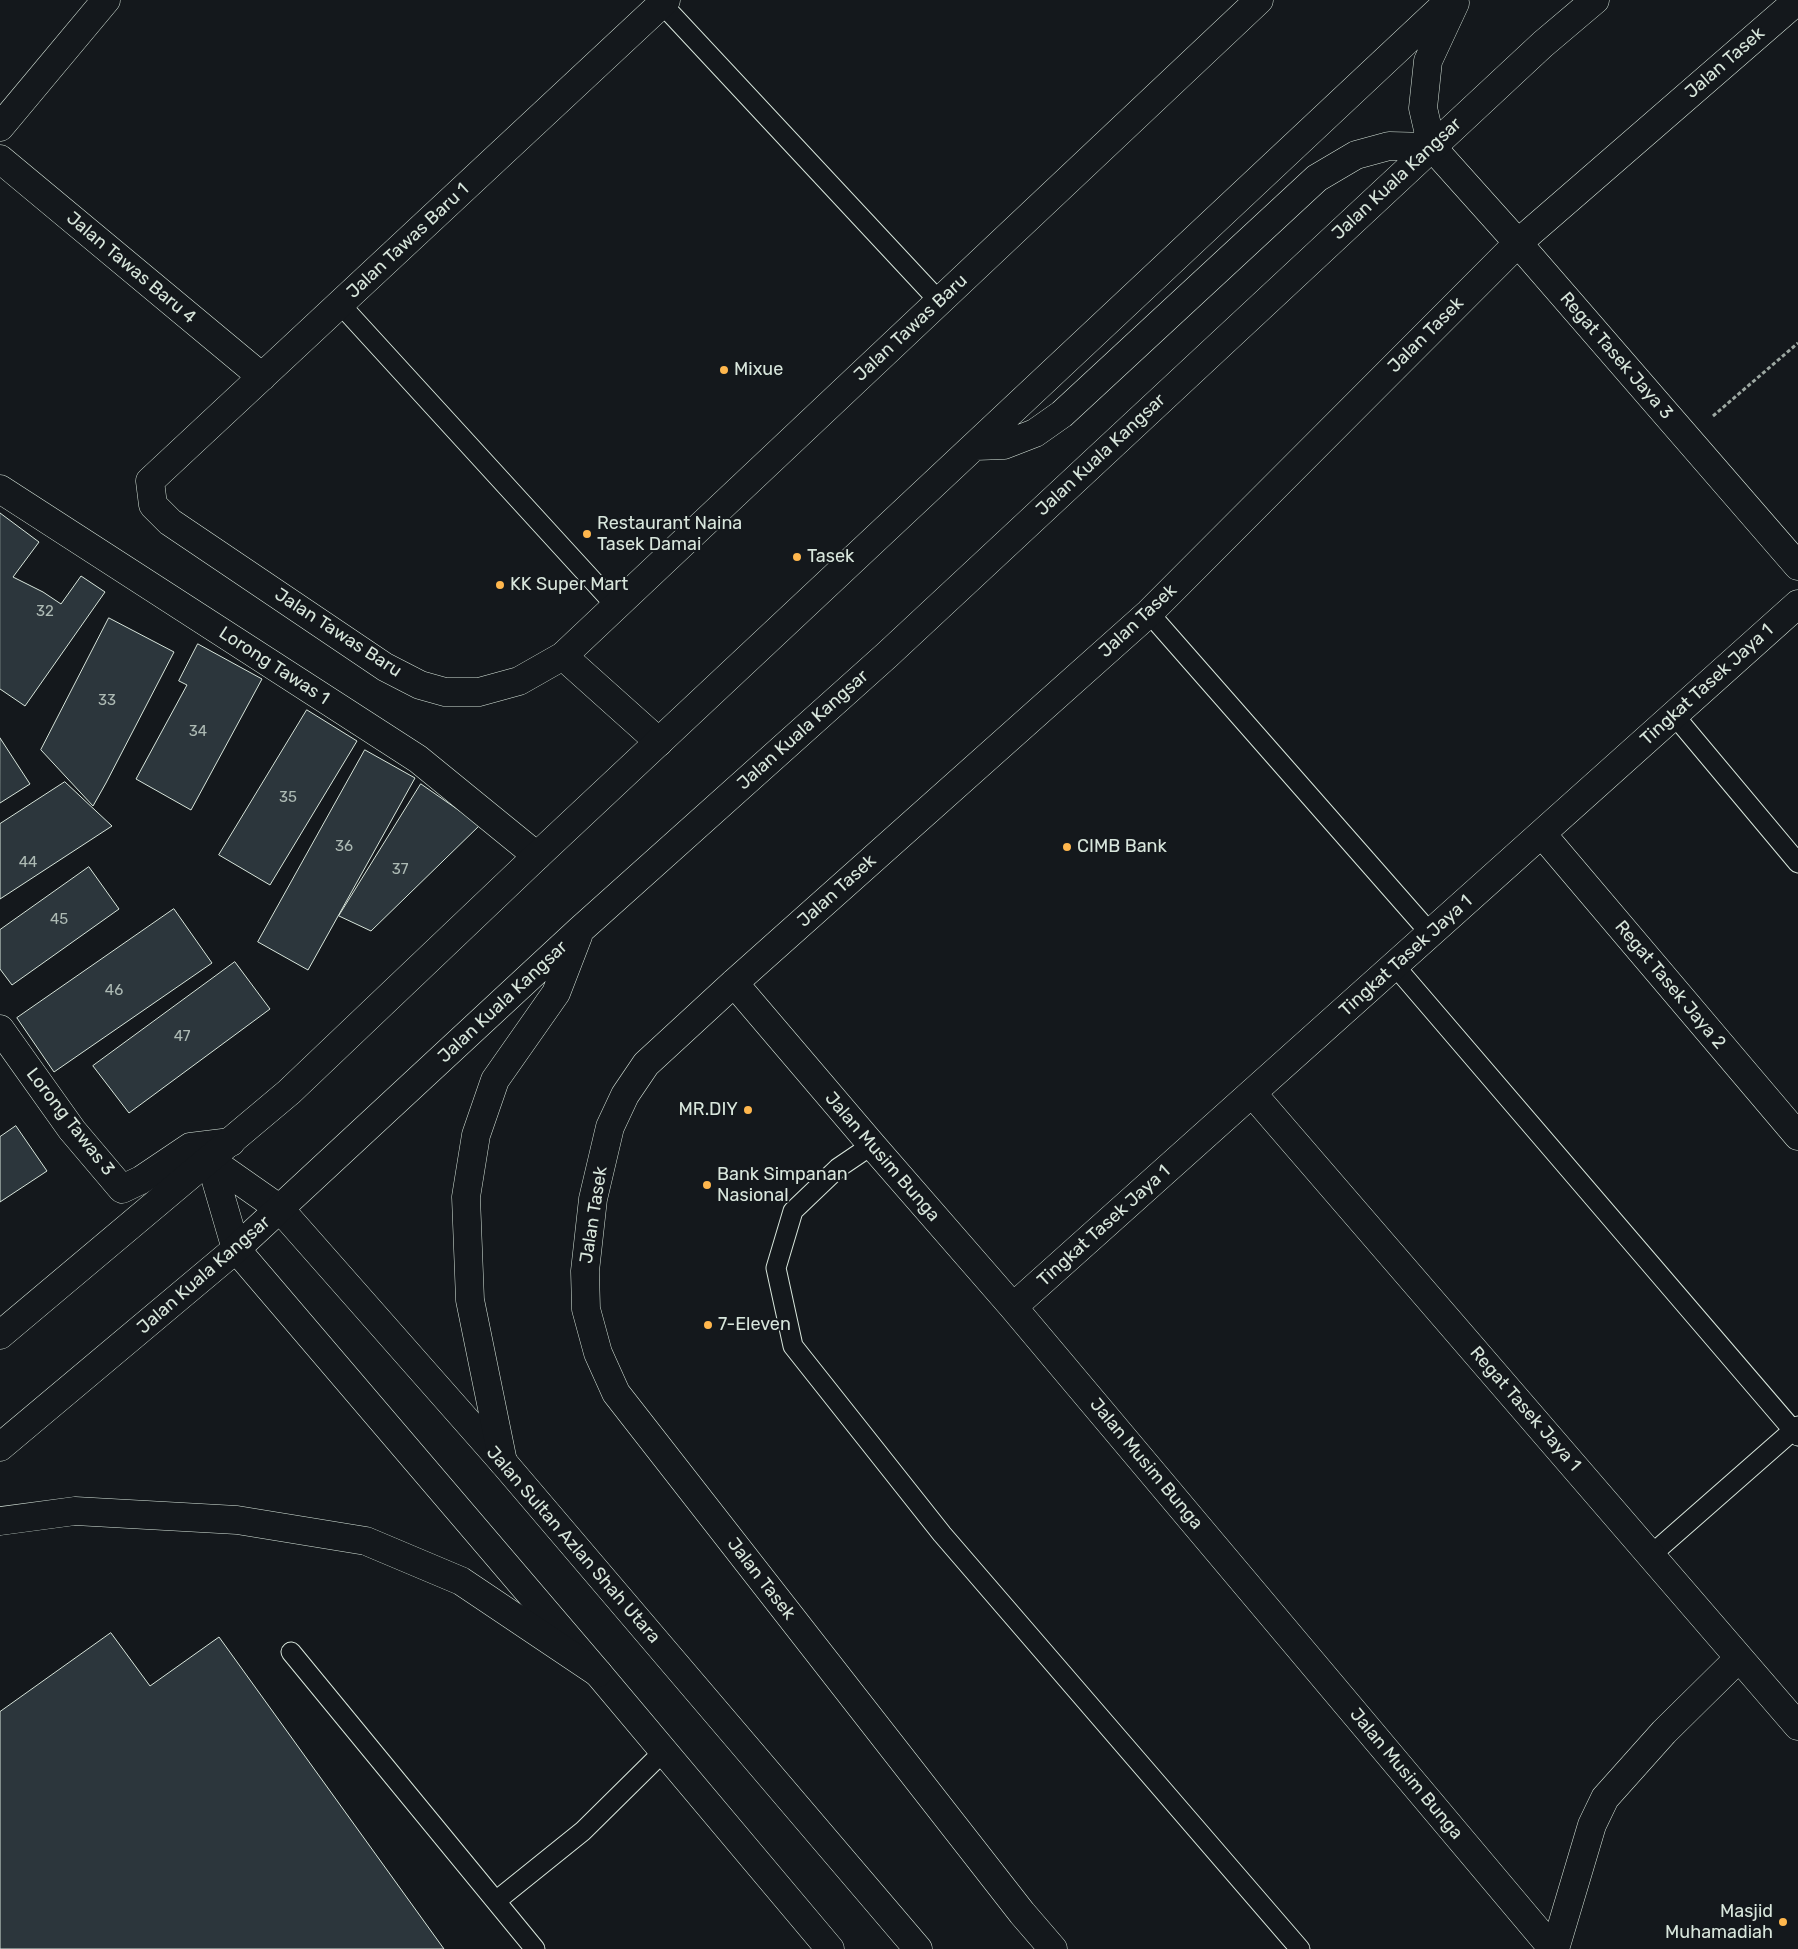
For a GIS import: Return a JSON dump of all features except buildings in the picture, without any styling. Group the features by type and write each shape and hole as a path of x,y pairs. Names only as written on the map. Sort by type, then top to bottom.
{"main road":[{"path":"0,127 106,0"},
{"name":"Jalan Tawas Baru","path":"150,481 153,505 170,522 386,667 420,685 445,692 479,692 518,681 563,656 1259,0"},
{"path":"0,1335 232,1142 296,1085 537,856 1450,0"},
{"path":"976,446 1004,445 1035,434 1062,414 1317,178 1356,155 1389,146 1432,147 1422,108 1428,61 1456,0"},
{"path":"1543,44 1573,0"},
{"name":"Jalan Kuala Kangsar","path":"0,1447 236,1250 580,930 887,655 1543,44 1595,0"},
{"name":"Jalan Tasek","path":"1053,1949 1016,1905 616,1393 598,1353 586,1309 585,1271 593,1199 610,1127 625,1096 646,1064 734,983 1149,613 1518,243 1798,0"},
{"name":"Jalan Tawas Baru 1","path":"150,481 664,2"},
{"name":"Regat Tasek Jaya 3","path":"1432,147 1518,243 1798,566"},
{"name":"Jalan Tawas Baru 4","path":"0,159 262,377"},
{"name":"Lorong Tawas 1","path":"0,489 418,760 537,856"},
{"name":"Tingkat Tasek Jaya 1","path":"1013,1307 1798,604"},
{"path":"563,656 660,742"},
{"name":"Regat Tasek Jaya 2","path":"1542,834 1798,1136"},
{"path":"503,1462 470,1300 466,1197 476,1135 495,1080 556,993 580,930"},
{"name":"Jalan Musim Bunga","path":"734,983 1013,1307 1554,1949"},
{"name":"Lorong Tawas 3","path":"0,1029 72,1130 122,1189 141,1180 190,1147 232,1142"},
{"name":"Regat Tasek Jaya 1","path":"1252,1093 1798,1726"},
{"path":"210,1160 236,1250 598,1673 830,1949"},
{"name":"Jalan Sultan Azlan Shah Utara","path":"210,1160 280,1209 503,1462 918,1949"},
{"path":"0,1521 84,1511 237,1520 366,1541 461,1581 598,1673"},
{"path":"1554,1949 1592,1824 1605,1798 1664,1732 1739,1658"}],"lane":[{"path":"664,2 939,301"},
{"path":"340,304 616,606"},
{"path":"1149,613 1431,934"},
{"path":"1674,715 1798,863"},
{"path":"1395,966 1796,1431 1651,1555"},
{"path":"872,1145 838,1168 792,1211 776,1268 793,1346 942,1534 1300,1949"},
{"path":"291,1652 535,1949"},
{"path":"496,1900 583,1831 664,1752"}],"path":[{"path":"1688,439 1798,343"}],"place":[{"name":"Mixue","path":"724,370"},
{"name":"Restaurant Naina Tasek Damai","path":"587,534"},
{"name":"Tasek","path":"797,557"},
{"name":"KK Super Mart","path":"500,585"},
{"name":"CIMB Bank","path":"1067,847"},
{"name":"MR.DIY","path":"748,1110"},
{"name":"Bank Simpanan Nasional","path":"707,1185"},
{"name":"7-Eleven","path":"708,1325"},
{"name":"Masjid Muhamadiah","path":"1783,1922"}]}
